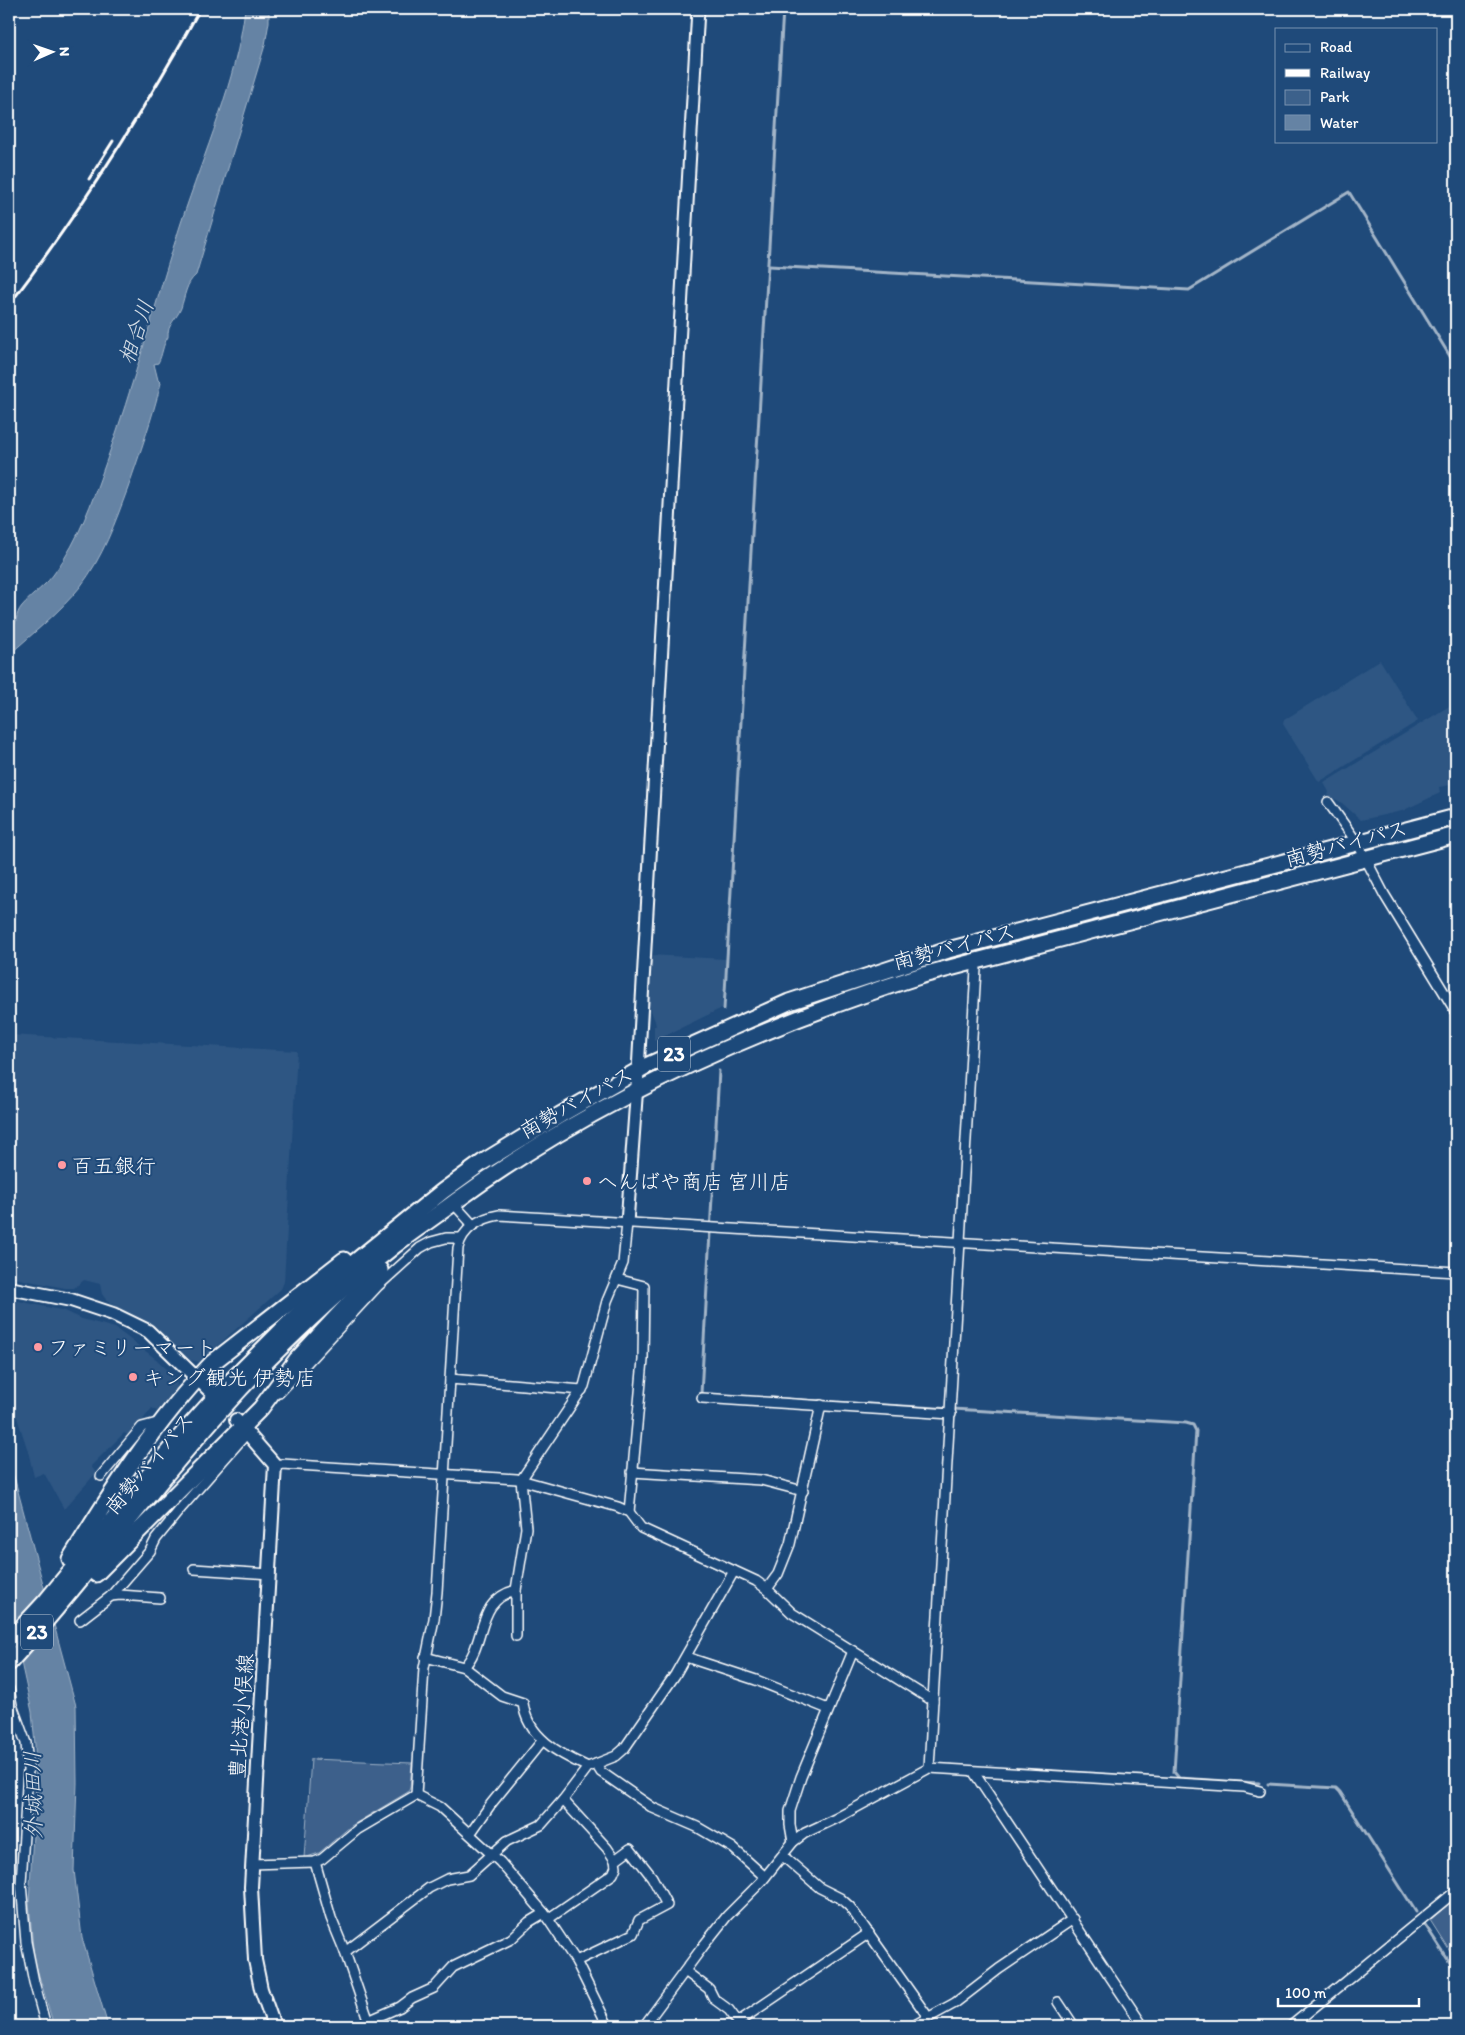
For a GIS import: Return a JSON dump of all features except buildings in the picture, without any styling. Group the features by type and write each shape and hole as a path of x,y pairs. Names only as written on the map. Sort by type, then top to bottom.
{"highway":[{"name":"南勢バイパス","path":"9,1663 50,1607 60,1584 185,1431 219,1393 289,1323 351,1265 443,1191 483,1162 552,1119 638,1071 789,1002 948,950 1456,817"},
{"name":"南勢バイパス","path":"9,1641 50,1607 64,1600 196,1439 267,1361 310,1319 392,1247 425,1222 543,1143 636,1092 758,1034 815,1011 878,989 923,975 1456,835"},
{"path":"50,1607 94,1519 161,1422 197,1379 212,1364 405,1211 443,1191"},
{"path":"50,1607 77,1594 261,1408 297,1359 373,1276 453,1203"}],"main road":[{"path":"9,1288 71,1300 113,1314 148,1331 211,1392"},
{"path":"242,1426 275,1466"},
{"name":"豊北港小俣線","path":"274,2026 261,1989 255,1960 251,1909 275,1466"}],"street":[{"path":"516,1636 516,1590 526,1528 521,1480 582,1390 600,1325 625,1252 638,1071 698,9"},
{"path":"1328,802 1358,844 1384,894 1456,1012"},
{"path":"929,1768 976,969"},
{"path":"453,1203 473,1225"},
{"path":"416,1795 425,1657 434,1618 437,1592 458,1248 460,1238 473,1225 488,1217 499,1215 627,1222 1456,1272"},
{"path":"261,1408 289,1384 378,1286 420,1248 431,1242 446,1238 460,1238"},
{"path":"616,1279 644,1286 643,1360 629,1512"},
{"path":"450,1379 582,1390"},
{"path":"702,1398 951,1410"},
{"path":"768,1589 785,1558 821,1405"},
{"path":"101,1476 142,1428 161,1422"},
{"path":"80,1620 110,1596 150,1551 156,1540 242,1426"},
{"path":"275,1466 282,1464 521,1480 629,1512 641,1528 734,1571 768,1589 792,1613 933,1701"},
{"path":"632,1472 761,1480 802,1491"},
{"path":"194,1569 270,1574"},
{"path":"346,1952 377,1930 429,1888 447,1880 469,1875 507,1841 541,1825 592,1765 616,1756 624,1749 686,1657 734,1571"},
{"path":"464,1667 476,1648 484,1618 491,1606 497,1600 516,1590"},
{"path":"110,1596 160,1598"},
{"path":"793,1842 790,1811 800,1776 853,1651"},
{"path":"425,1657 464,1667 502,1696 523,1703 531,1728 542,1741 560,1753 592,1765 653,1808 696,1827 733,1848 765,1877"},
{"path":"686,1657 756,1680 828,1709"},
{"path":"9,1689 10,1706 26,1743 28,1770 21,1883 26,1942 46,2026"},
{"path":"470,1834 491,1804 542,1741"},
{"path":"644,2026 727,1916 765,1877 793,1842 805,1833 929,1768 1244,1787 1260,1791"},
{"path":"973,1771 1073,1919 1139,2025"},
{"path":"416,1795 440,1807 470,1834 500,1862 546,1916 576,1961 608,2026"},
{"path":"252,1864 315,1862 322,1859 358,1829 416,1795"},
{"path":"315,1862 331,1918 346,1952 369,2024 434,1988 454,1967 511,1940 529,1922 546,1916 613,1874 616,1867 615,1860 607,1848 563,1800"},
{"path":"576,1961 633,1934 639,1920 667,1905 652,1877 630,1849 615,1860"},
{"path":"783,1856 820,1888 844,1902 869,1933 928,2017"},
{"path":"1291,2026 1456,1891"},
{"path":"913,2026 955,2002 1073,1919"},
{"path":"685,1971 709,1989 714,1999 728,2010 739,2024 869,1933"},
{"path":"1058,2002 1074,2026"}],"shaded area":[{"path":"1380,660 1418,721 1319,782 1283,724 1284,720"},
{"path":"1456,702 1456,784 1439,787 1440,793 1402,811 1361,820 1342,803 1328,795 1329,792 1324,783"},
{"path":"650,955 726,959 722,1008 654,1041 655,1021 649,1006 647,1006"},
{"path":"9,1035 297,1051 284,1282 281,1289 199,1362 190,1360 161,1334 107,1301 102,1294 100,1284 84,1280 74,1288 65,1288 9,1277"},
{"path":"9,1299 65,1311 82,1319 115,1328 156,1359 176,1378 177,1387 157,1411 152,1408 130,1436 124,1433 91,1466 96,1473 64,1509 44,1473 34,1477 28,1451 9,1393"}],"green space":[{"path":"311,1759 412,1763 410,1788 408,1792 351,1826 319,1853 304,1858"},
{"path":"1456,1898 1456,1961 1430,1920"}],"water":[{"path":"245,9 269,9 265,45 196,275 188,286 181,308 169,329 160,360 154,364 158,380 161,383 128,488 102,552 88,576 55,614 9,655 9,632 20,609 48,581 64,559 72,546 95,493 116,435 181,223 227,90 241,36"},
{"path":"9,1458 76,1706 77,1783 74,1870 82,1938 108,2026 54,2026 34,1959 29,1902 36,1784 35,1745 32,1712 9,1608"}],"waterway":[{"path":"724,1009 783,9"},
{"path":"769,266 1189,290 1349,192 1456,366"},
{"path":"703,1394 701,1394 719,1071"},
{"path":"769,1398 1186,1423 1193,1425 1196,1431 1174,1772 1179,1778 1259,1783"},
{"path":"1268,1784 1336,1788 1416,1912"},
{"path":"1424,1923 1456,1972"}],"railway":[{"path":"9,305 61,234 110,161 200,9"},
{"path":"89,179 113,141"}],"place":[{"name":"百五銀行","path":"62,1165"},
{"name":"へんばや商店 宮川店","path":"587,1181"},
{"name":"ファミリーマート","path":"38,1347"},
{"name":"キング観光 伊勢店","path":"133,1377"}],"water label":[{"name":"相合川","path":"136,332"},
{"name":"外城田川","path":"33,1795"}]}
